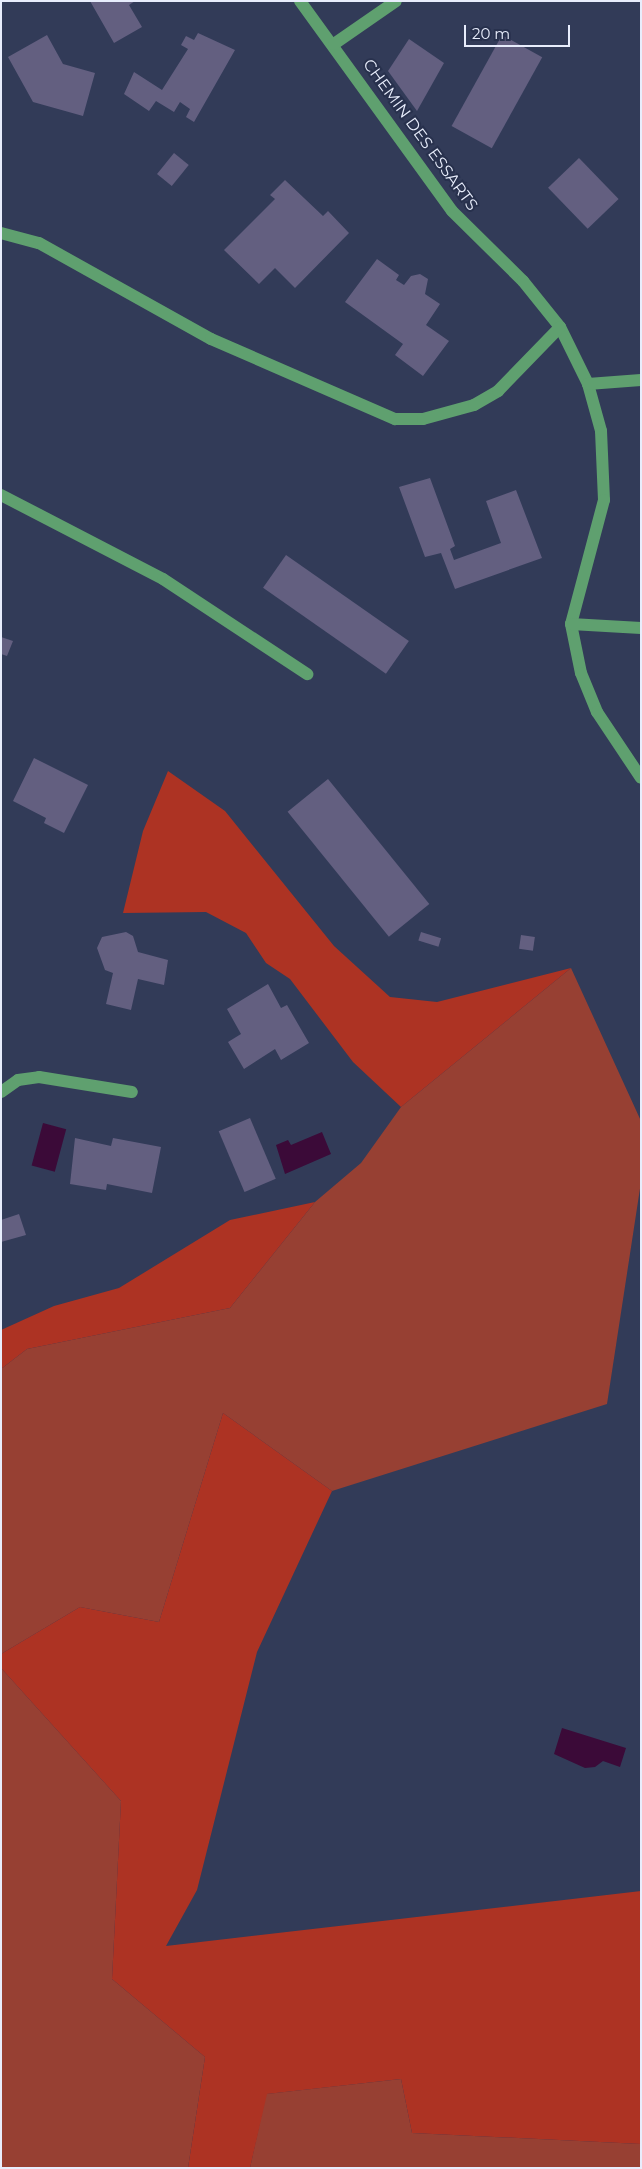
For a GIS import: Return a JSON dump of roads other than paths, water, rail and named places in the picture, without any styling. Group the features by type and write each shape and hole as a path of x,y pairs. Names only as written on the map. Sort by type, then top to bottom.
{"street":[{"name":"CHEMIN DES ESSARTS","path":"300,1 334,44 452,211 523,281 560,328 588,384 600,430 604,500 571,624 581,673 597,712 641,778"},
{"path":"334,44 396,1"},
{"path":"1,233 39,243 212,339 395,419 423,419 474,405 498,391 560,328"},
{"path":"588,384 641,380"},
{"path":"1,495 163,580 306,674"},
{"path":"571,624 641,628"},
{"path":"1,1092 18,1080 39,1077 132,1092"}]}
